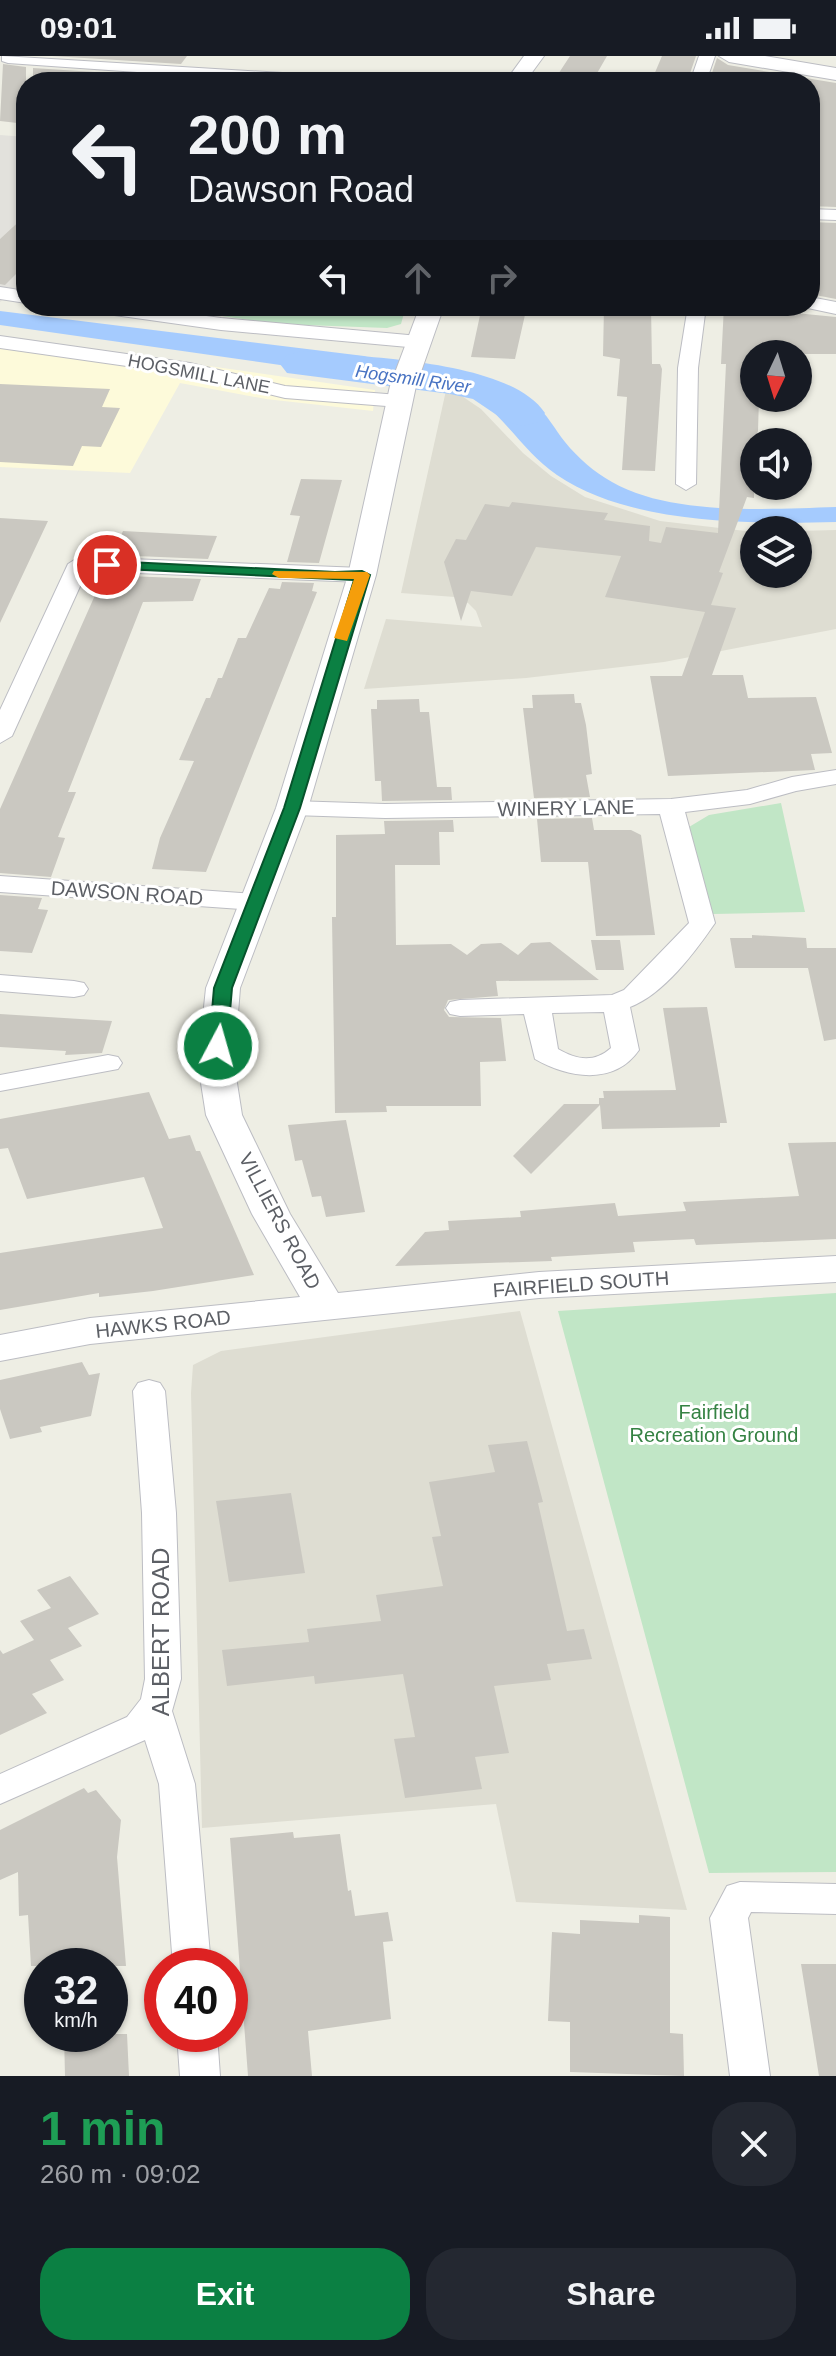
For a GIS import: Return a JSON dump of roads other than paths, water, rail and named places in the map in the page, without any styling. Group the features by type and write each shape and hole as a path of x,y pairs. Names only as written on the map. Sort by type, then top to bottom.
{"street":[{"path":"729,56 836,74"},
{"path":"8,58 179,72"},
{"path":"164,316 419,342"},
{"name":"VILLIERS ROAD","path":"327,1308 271,1214 224,1115 216,1064 223,988 292,808 362,575 404,385 428,316"},
{"path":"686,484 688,368 696,316"},
{"name":"HOGSMILL LANE","path":"0,342 190,369 285,392 404,385"},
{"path":"0,736 79,564 335,577 362,575"},
{"name":"WINERY LANE","path":"292,808 385,811 671,806 750,797 792,784 836,777"},
{"path":"460,1008 537,1008 616,1003 634,996 689,942 702,923 688,881 671,806"},
{"name":"DAWSON ROAD","path":"0,884 255,902"},
{"path":"0,983 74,989"},
{"path":"537,1008 545,1053 564,1066 587,1069 614,1063 625,1050 616,1003"},
{"path":"0,1083 108,1063"},
{"name":"FAIRFIELD SOUTH","path":"327,1308 539,1285 836,1269"},
{"name":"HAWKS ROAD","path":"0,1348 90,1331 327,1308"},
{"name":"ALBERT ROAD","path":"149,1391 159,1513 163,1679 154,1711 177,1784 191,1948"},
{"path":"0,1790 140,1727 154,1711"},
{"path":"750,2076 729,1918 740,1897 836,1899"},
{"path":"198,2052 200,2076"}],"water":[{"path":"0,311 16,313 16,316 40,316 364,356 388,364 384,379 0,325"},
{"path":"448,371 504,388 525,398 539,408 570,448 587,464 612,482 636,493 662,501 721,508 836,507 836,522 812,522 812,516 740,516 740,522 692,518 619,504 557,475 475,396 446,382"}],"waterway":[{"name":"Hogsmill River","path":"302,364 450,381 487,389 523,413"}],"park label":[{"name":"Fairfield Recreation Ground","path":"714,1424"}]}
